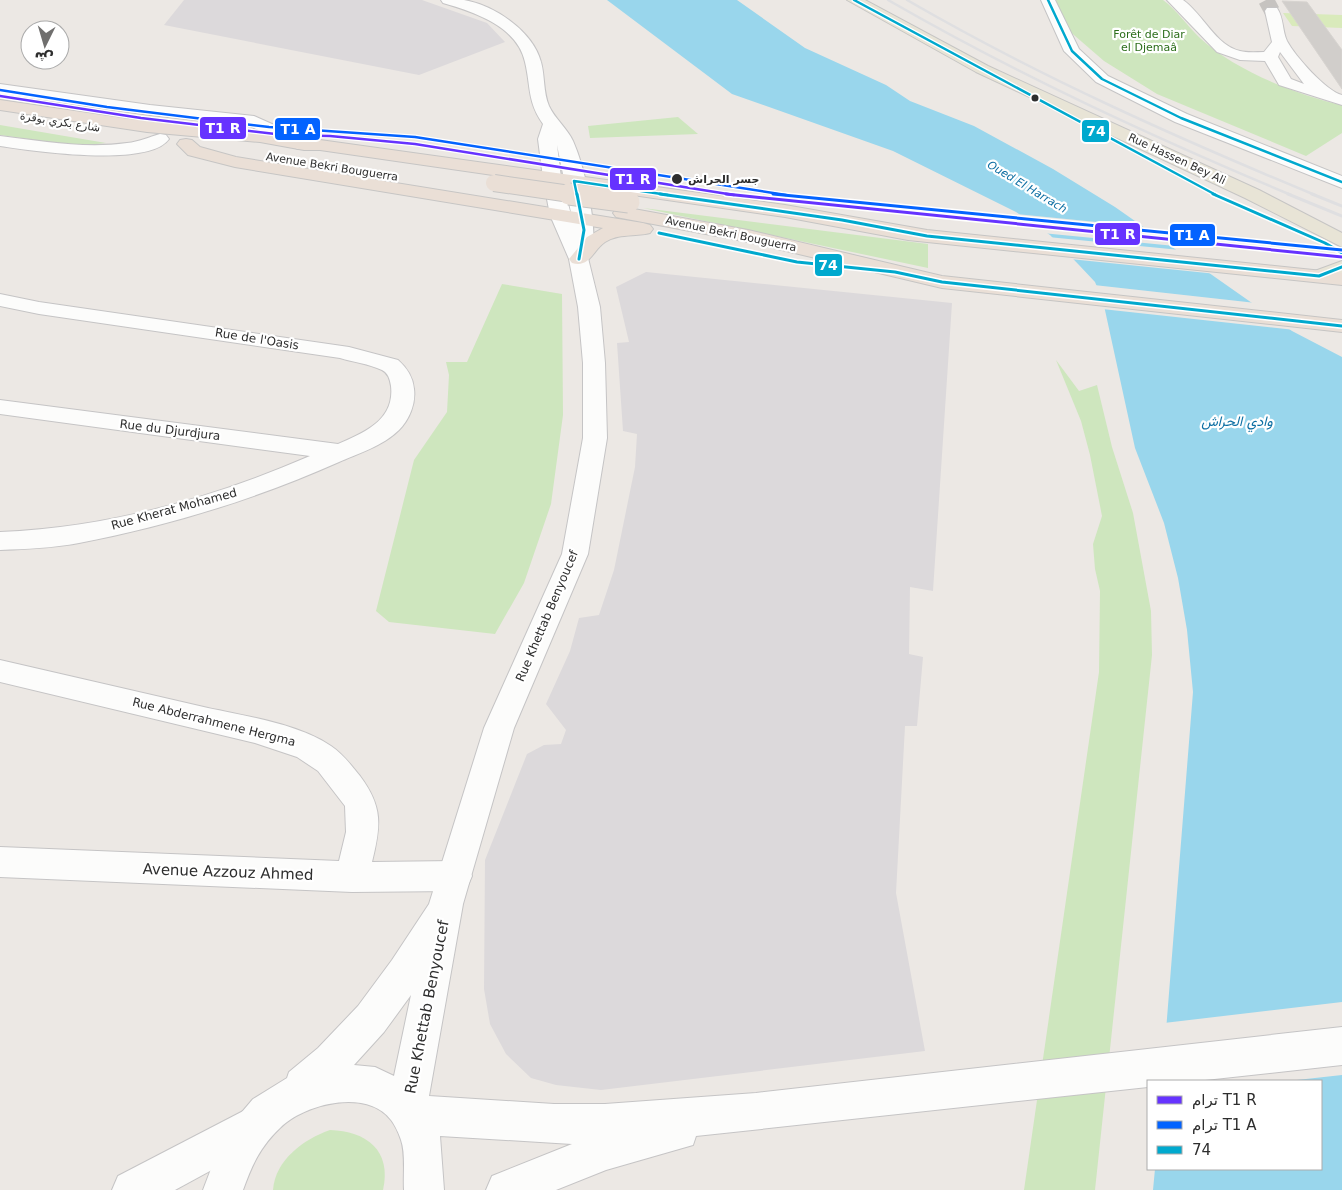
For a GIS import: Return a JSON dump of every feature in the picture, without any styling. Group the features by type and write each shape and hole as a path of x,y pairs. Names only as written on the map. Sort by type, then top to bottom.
{"highway":[{"name":"شارع بكري بوقرة","path":"0,105 125,128 492,188"},
{"name":"شارع بكري بوقرة","path":"0,112 125,128"},
{"path":"125,128 241,134 304,145 320,145 552,178 574,184 727,203 927,236"},
{"name":"Avenue Bekri Bouguerra","path":"125,128 153,142 186,144 626,207 927,236 1319,276 1342,280"},
{"path":"186,144 194,151 236,162 643,229 797,262 895,272"},
{"path":"560,215 564,210 562,191 574,184"},
{"name":"Avenue Bekri Bouguerra","path":"626,207 942,282 1342,326"},
{"path":"579,258 592,240 603,233 643,229"}],"main road":[{"name":"Rue Khettab Benyoucef","path":"448,0 486,12 514,31 525,44 534,62 539,101 552,124 563,138 567,148 583,219 584,246 579,258"},
{"name":"Rue Hassen Bey Ali","path":"854,0 982,69 1252,194 1342,241"},
{"path":"1048,0 1050,10 1072,51 1102,79 1181,118 1342,182"},
{"path":"1174,0 1184,6 1214,39 1229,52 1270,57"},
{"path":"1272,11 1280,43 1292,55 1316,88 1336,98"},
{"path":"1280,43 1272,50 1270,57 1285,82 1336,98"},
{"name":"Rue Hassen Bey Ali","path":"982,69 997,79 1212,193 1325,243 1342,254"},
{"path":"0,89 150,110 254,121 304,145"},
{"name":"Rue Khettab Benyoucef","path":"409,1111 451,890 499,728 575,554 595,438 594,363 589,307 579,258 560,215 552,178 547,139 552,124"},
{"path":"0,141 85,150 153,142"},
{"path":"1319,276 1342,266"},
{"name":"Rue de l'Oasis","path":"0,300 39,308 341,352 390,365 400,375 402,383 403,400 398,412 390,424 380,432 341,452"},
{"name":"Rue du Djurdjura","path":"0,407 341,452"},
{"name":"Rue Kherat Mohamed","path":"0,541 78,534 174,512 242,490 341,452"},
{"name":"Rue Abderrahmene Hergma","path":"0,671 255,730 295,742 317,752 334,765 360,805 362,831 352,877"},
{"name":"Avenue Azzouz Ahmed","path":"0,862 352,877 451,890"},
{"name":"Rue Khettab Benyoucef","path":"292,1095 328,1066 372,1018 407,971 451,890"},
{"path":"409,1111 554,1124 605,1124 756,1112 1342,1046"},
{"path":"132,1190 206,1153 254,1124 272,1108 292,1095 313,1086 335,1081 355,1081 375,1086 392,1095 409,1111 420,1131 426,1151 424,1190"},
{"path":"506,1190 606,1150 756,1112"},
{"path":"223,1190 230,1165 254,1124"}],"shaded area":[{"path":"184,0 422,0 487,23 505,42 419,75 164,25"},
{"path":"646,272 952,303 933,591 910,587 909,654 923,657 917,726 905,726 896,893 925,1051 601,1090 556,1085 531,1078 506,1054 490,1024 484,989 485,860 527,754 544,745 561,744 566,730 546,704 570,651 579,618 599,615 614,570 635,467 637,434 623,431 617,343 629,342 616,287"}],"green space":[{"name":"Forêt de Diar el Djemaâ","path":"1056,0 1163,0 1200,38 1230,61 1286,88 1342,105 1342,133 1306,156 1157,94 1104,61 1067,29"},
{"path":"1283,13 1342,15 1342,28 1292,26"},
{"path":"678,117 698,134 590,138 588,126"},
{"path":"0,125 106,143 78,146 0,135"},
{"path":"643,208 928,244 928,268"},
{"path":"502,284 562,294 563,415 551,504 524,583 495,634 389,622 376,611 414,460 447,412 449,375 446,362 467,362"},
{"path":"1056,360 1079,391 1097,385 1112,447 1133,513 1151,611 1152,655 1095,1190 1024,1190 1099,672 1100,591 1095,569 1093,544 1102,516 1081,421"},
{"path":"330,1130 355,1134 373,1145 380,1154 384,1164 383,1190 273,1190 279,1169 292,1152 310,1139"}],"water":[{"name":"وادي الحراش","path":"607,0 737,0 805,48 886,85 910,101 974,126 1053,169 1115,207 1292,331 1342,357 1342,1190 1153,1190 1155,1170 1322,1170 1322,1080 1162,1080 1193,692 1187,630 1178,578 1164,523 1135,448 1103,301 1095,282 1050,235 1016,212 893,151 732,94"}],"pier":[{"path":"1015,214 1147,227 1175,246 1042,233"},
{"path":"1048,237 1180,250 1217,274 1070,259"},
{"path":"1094,285 1256,303 1295,330 1102,309"},
{"path":"1342,1002 1342,1075 1297,1080 1159,1080 1164,1023"}],"building":[{"path":"1282,1 1307,2 1342,50 1342,89"}],"tunnel":[{"path":"1266,0 1272,11"}],"railway":[{"path":"888,0 986,54 1086,104 1188,151 1291,195"},
{"path":"907,0 956,28 1057,80 1159,128 1315,195"},
{"path":"1288,194 1342,216"},
{"path":"1312,194 1342,206"}],"transit line":[{"name":"74","path":"854,0 1175,174 1212,193 1325,243 1342,253"},
{"name":"74","path":"1048,0 1072,51 1102,79 1181,118 1342,182"},
{"path":"0,90 107,107 269,127 415,137 768,193 1342,250"},
{"path":"0,96 141,118 284,135 330,136 415,144 754,198 1342,257"},
{"name":"74","path":"579,259 584,230 574,181 842,220 927,236 1319,276 1342,267"},
{"name":"74","path":"659,233 797,262 895,272 942,282 1342,326"}],"place":[{"name":"جسر الحراش","path":"677,179"}],"water label":[{"name":"Oued El Harrach","path":"1027,187"}]}
